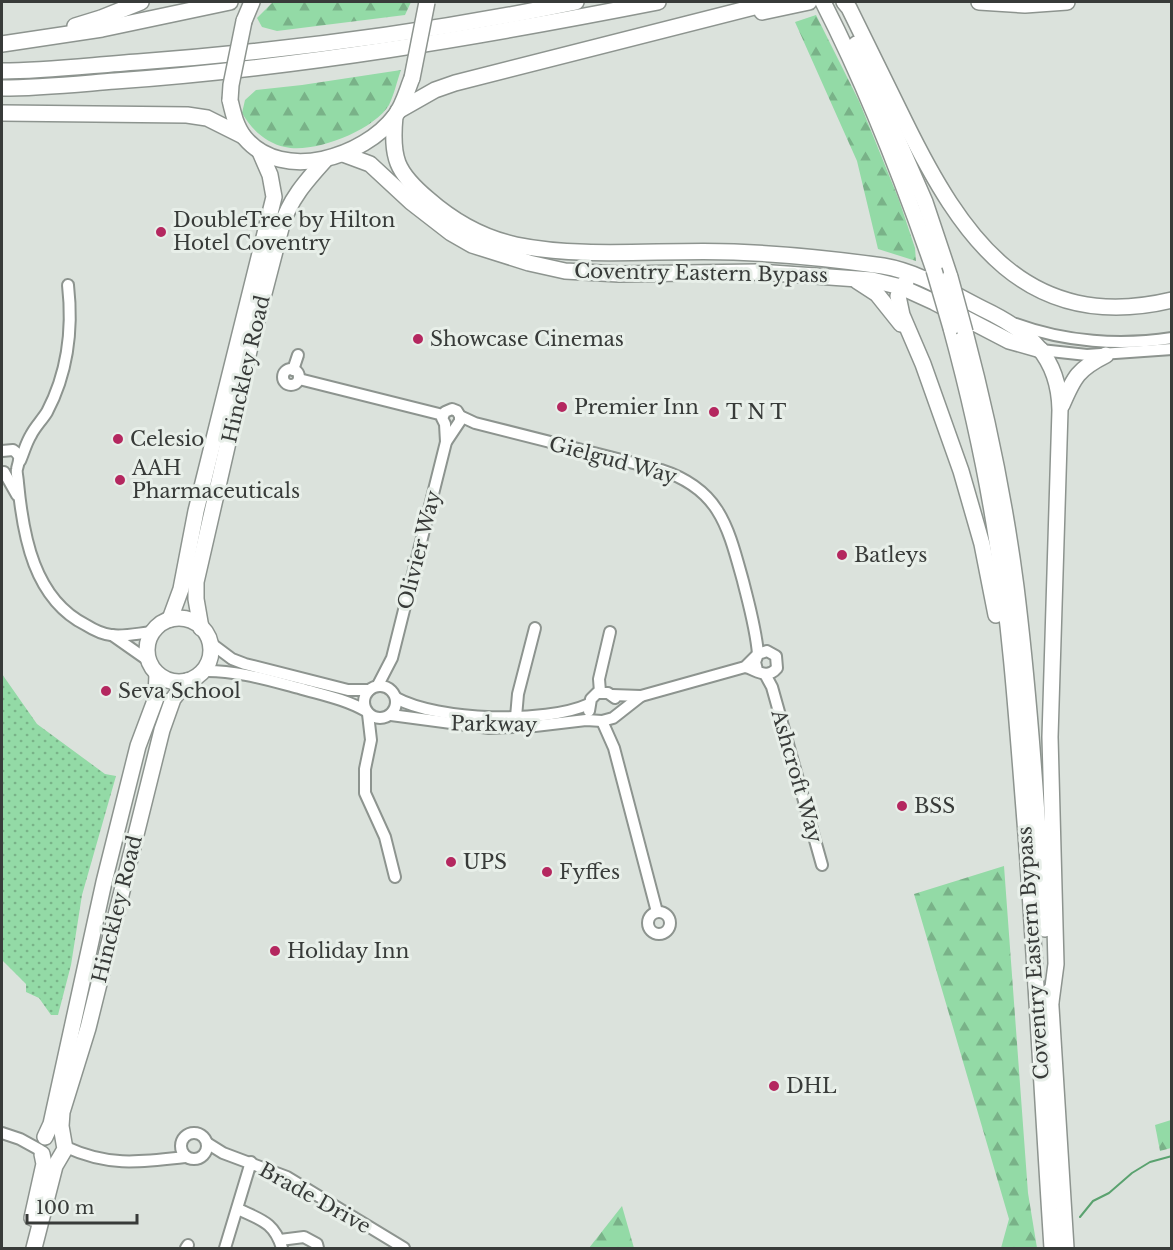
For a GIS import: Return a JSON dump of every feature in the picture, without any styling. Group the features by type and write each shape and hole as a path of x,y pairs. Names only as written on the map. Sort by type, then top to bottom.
{"highway":[{"path":"2,43 77,25 141,2"},
{"path":"2,43 102,29 230,2"},
{"path":"243,136 233,116 230,100 231,85 244,21 252,2"},
{"path":"396,114 412,78 427,2"},
{"path":"2,71 202,58 275,50 426,29 576,2"},
{"path":"2,88 203,75 368,53 564,21 658,2"},
{"path":"2,113 187,115 207,118 243,136 260,152 287,161 326,159 362,145 396,114 435,90 774,2"},
{"path":"653,33 809,2"},
{"path":"979,2 1025,5 1067,2"},
{"path":"837,6 934,270 977,378 995,462 1016,585 1029,718 1051,1002"},
{"path":"837,6 946,199 980,244 1004,267 1035,287 1062,298 1098,307 1133,307 1172,300"},
{"path":"837,6 915,179 950,277 965,380 987,480 1011,657"},
{"name":"Coventry Eastern Bypass","path":"396,114 393,150 397,163 405,176 448,216 481,234 515,245 553,250 768,254 882,266 916,276 1008,320 1023,332 1041,350 1054,372 1060,410"},
{"name":"Hinckley Road","path":"170,619 180,595 196,511 273,206 274,188 260,152"},
{"name":"Coventry Eastern Bypass","path":"343,154 370,164 411,202 451,233 472,245 529,263 565,271 619,274 725,272 872,280 901,287 1009,341 1041,350"},
{"name":"Hinckley Road","path":"201,628 196,582 280,228 294,196 326,159"},
{"path":"916,276 901,287 899,303 961,471 982,544 998,621 1011,657"},
{"path":"841,277 862,283 877,294 909,334"},
{"path":"1051,1002 1056,964 1050,737 1060,410 1075,376 1086,366 1106,355"},
{"path":"186,618 201,628 212,644 211,657 203,671 187,681 168,680 158,674 149,660 149,643 153,632 160,624 170,619 186,618"},
{"name":"Coventry Eastern Bypass","path":"1011,657 1030,893 1052,1248"},
{"name":"Hinckley Road","path":"25,1248 44,1164 42,1145 51,1124 114,841 138,746 156,698 158,674"},
{"name":"Hinckley Road","path":"34,1248 55,1166 64,1150 62,1112 88,1028 162,730 171,702 187,681"},
{"name":"Coventry Eastern Bypass","path":"1051,1002 1066,1248"},
{"path":"54,1134 60,1137 64,1150 52,1160 42,1145 54,1134"}],"street":[{"path":"3,471 10,472 19,465 31,434 46,413 57,390 66,360 71,312 68,285"},
{"path":"1008,320 1045,333 1077,339 1140,342 1172,338"},
{"path":"1041,350 1066,354 1106,355 1172,349"},
{"name":"Gielgud Way","path":"298,355 296,374 452,421 476,423 661,470 681,477 696,486 714,503 730,534 761,654"},
{"name":"Olivier Way","path":"393,694 392,658 452,421"},
{"path":"5,450 31,434"},
{"path":"5,450 17,452 20,500 33,560 45,588 55,603 74,619 96,631 112,635 153,632"},
{"path":"3,471 20,500"},
{"path":"516,717 518,694 535,628"},
{"path":"600,692 599,679 610,632"},
{"path":"112,635 149,660"},
{"path":"212,644 245,664 348,690 388,687 393,694 394,709 371,740"},
{"name":"Ashcroft Way","path":"765,672 777,668 778,659 773,653 761,654 755,662 765,672 772,687 822,866"},
{"path":"641,696 607,718 590,713 589,704 593,696 600,692 612,695 641,696 746,667 761,654"},
{"name":"Olivier Way","path":"373,688 392,658"},
{"path":"746,667 765,672"},
{"path":"203,671 230,672 262,679 345,700 378,719 387,717"},
{"path":"373,688 364,698 371,740 364,776 365,793 385,837 395,877"},
{"name":"Parkway","path":"393,694 406,704 438,712 483,717 516,717 576,710 589,704"},
{"path":"607,718 618,704 612,695"},
{"name":"Parkway","path":"387,717 489,728 535,726 607,718"},
{"path":"607,718 657,912"},
{"path":"2,1133 42,1145"},
{"path":"64,1150 118,1162 163,1160 184,1153 198,1158 206,1147 202,1136 192,1133 183,1139 184,1153"},
{"name":"Brade Drive","path":"206,1147 251,1162 297,1183 404,1248"},
{"path":"225,1248 251,1162"},
{"path":"238,1209 266,1222 277,1234 281,1244 304,1236 317,1244 318,1248"}],"green space":[{"path":"273,2 411,2 405,15 277,31 262,27 257,18"},
{"path":"816,15 859,101 899,200 915,248 916,261 878,249 857,161 795,22"},
{"path":"401,70 391,101 381,115 356,132 326,144 297,148 278,145 260,134 242,113 245,100 256,90"},
{"path":"2,674 37,724 105,774 116,776 82,895 71,965 58,1015 51,1015 39,998 26,992 26,984 2,960"},
{"path":"1004,866 1028,1193 1037,1248 1001,1248 1009,1219 914,894"},
{"path":"1171,1120 1171,1148 1160,1151 1155,1125"},
{"path":"622,1206 634,1248 589,1248"}],"waterway":[{"path":"1080,1217 1093,1201 1109,1193 1132,1173 1150,1162 1172,1156"}],"place":[{"name":"DoubleTree by Hilton Hotel Coventry","path":"161,232"},
{"name":"Showcase Cinemas","path":"418,339"},
{"name":"Premier Inn","path":"562,407"},
{"name":"T N T","path":"714,412"},
{"name":"Celesio","path":"118,439"},
{"name":"AAH Pharmaceuticals","path":"120,480"},
{"name":"Batleys","path":"842,555"},
{"name":"Seva School","path":"106,691"},
{"name":"BSS","path":"902,806"},
{"name":"UPS","path":"451,862"},
{"name":"Fyffes","path":"547,872"},
{"name":"Holiday Inn","path":"275,951"},
{"name":"DHL","path":"774,1086"}]}
